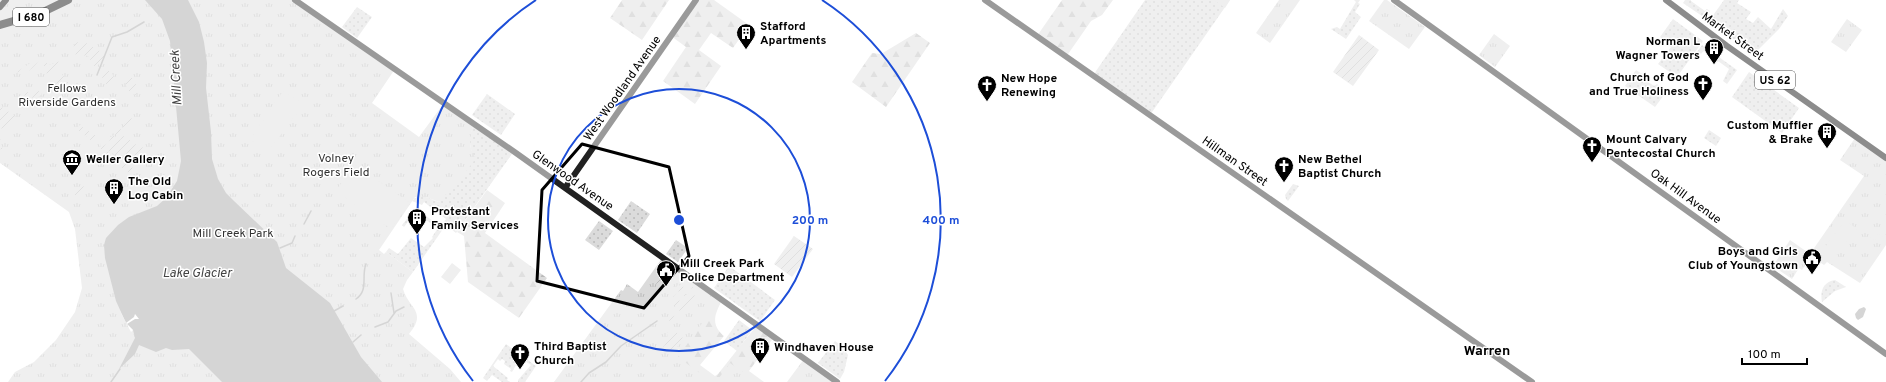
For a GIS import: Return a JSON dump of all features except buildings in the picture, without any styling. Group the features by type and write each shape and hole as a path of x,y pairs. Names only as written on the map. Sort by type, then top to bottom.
{"highway":[{"name":"I 680","path":"0,25 41,14 68,0"}],"main road":[{"path":"0,7 6,0"},
{"name":"Market Street","path":"1666,0 1708,32 1886,158"}],"street":[{"name":"Glenwood Avenue","path":"295,0 565,188 837,382"},
{"name":"West Woodland Avenue","path":"565,188 696,0"},
{"name":"Hillman Street","path":"985,0 1532,382"},
{"name":"Oak Hill Avenue","path":"1394,0 1886,354"}],"highlighted area":[{"path":"582,144 669,167 689,256 644,308 537,281 542,190"}],"green space":[{"name":"Mill Creek Park","path":"0,0 295,0 395,69 372,103 419,137 444,103 474,123 470,146 476,158 462,177 439,202 426,197 415,197 379,250 384,254 386,252 413,272 403,289 417,315 417,320 409,334 450,369 461,382 8,382 15,372 34,362 56,340 75,312 82,288 75,229 69,212 0,163"},
{"path":"622,0 669,0 642,40 610,18"},
{"path":"696,0 714,0 749,25 733,48 711,33 699,50 721,66 695,104 663,81 686,47 671,36"},
{"path":"1062,0 1113,0 1102,15 1091,21 1066,57 1037,36"},
{"path":"1145,0 1230,0 1150,115 1094,76"},
{"path":"1214,0 1230,0 1225,8"},
{"path":"1279,0 1300,0 1270,43 1256,33"},
{"path":"1354,0 1360,0 1358,3 1360,4 1355,12 1361,17 1346,39 1331,29 1337,27 1340,29 1356,2"},
{"path":"1384,0 1387,0 1425,27 1409,49 1369,21"},
{"path":"1685,0 1691,0 1705,11 1707,9 1710,11 1705,18 1683,3"},
{"path":"1724,0 1739,0 1737,3 1751,12 1746,19 1753,23 1758,17 1771,29 1783,9 1788,16 1779,29 1754,54 1709,21"},
{"path":"357,7 372,17 357,38 342,27"},
{"path":"1673,19 1703,41 1677,77 1658,64 1671,47 1660,37"},
{"path":"1847,19 1862,30 1846,52 1831,42"},
{"path":"916,33 930,43 886,107 852,82 872,53 881,54"},
{"path":"1494,34 1510,46 1495,67 1479,55"},
{"path":"1359,35 1379,50 1353,86 1333,72"},
{"path":"78,42 86,43 105,54 102,66 99,64 95,67 88,56 73,54 74,45"},
{"path":"1702,45 1737,70 1727,84 1723,81 1729,69 1718,61 1716,63 1714,62 1715,59 1704,51 1697,57 1695,55"},
{"path":"36,59 39,60 34,67 22,74 17,72"},
{"path":"61,61 62,65 57,72 49,74 42,72 42,69 45,67 42,64 46,62 48,65"},
{"path":"108,70 113,75 115,83 106,84 102,77"},
{"path":"1636,70 1645,76 1644,79 1654,86 1657,84 1667,91 1655,107 1625,86"},
{"path":"1749,72 1799,108 1782,133 1732,97"},
{"path":"61,73 70,85 66,90 59,88 54,79 56,75"},
{"path":"130,75 138,88 136,95 130,92 127,88 124,78"},
{"path":"26,87 28,93 40,91 42,94 36,99 27,97 19,92"},
{"path":"283,91 303,103 303,105 268,152 251,140 251,138"},
{"path":"487,94 515,114 501,135 472,115"},
{"path":"0,106 15,116 11,121 12,125 0,139 0,130 2,130 0,122"},
{"path":"340,108 353,117 348,124 335,116"},
{"path":"127,117 131,117 132,120 127,130 124,131 120,138 113,133 108,139 108,133 115,127 118,130 122,129"},
{"path":"474,123 514,151 456,233 443,223 446,219 424,202 422,205 412,201 415,198 422,196 439,202 472,154 469,139"},
{"path":"79,125 96,136 98,141 93,142 77,129"},
{"path":"1709,130 1721,138 1716,146 1704,138"},
{"path":"113,135 120,140 123,136 136,144 133,148 140,153 134,148 137,144 145,149 141,157 139,155 131,166 105,148"},
{"path":"1855,138 1886,158 1886,245 1860,283 1827,262 1824,265 1821,263 1819,265 1810,259 1802,270 1799,268 1792,279 1773,266 1790,240 1810,254 1864,176 1840,160"},
{"path":"104,141 107,142 103,148 136,170 132,175 106,157 106,153 101,150 100,143"},
{"path":"0,142 4,150 1,155"},
{"path":"354,164 410,203 391,229 340,194 338,188"},
{"path":"1293,184 1299,186 1288,201 1285,195"},
{"path":"81,185 86,188 83,192 85,193 82,196 80,195 79,199 74,194"},
{"path":"487,190 505,203 485,233 547,278 519,318 468,282 464,236 457,232"},
{"path":"631,201 650,214 637,233 618,220"},
{"path":"416,208 443,229 413,272 386,252 389,248 398,254 411,238 424,247 433,238 432,237 438,228 416,211 404,227 402,225"},
{"path":"1845,220 1857,229 1836,255 1825,247"},
{"path":"599,221 613,231 599,250 585,240"},
{"path":"1873,231 1884,238 1880,243 1869,236"},
{"path":"794,236 813,249 792,277 774,264"},
{"path":"676,240 688,248 678,262 666,254"},
{"path":"663,257 720,298 678,357 712,382 554,382 621,290 623,291 627,284 638,292"},
{"path":"452,263 461,270 450,284 441,277"},
{"path":"729,266 775,300 760,321 714,288"},
{"path":"663,274 674,285 673,287 664,281 659,287 656,284"},
{"path":"1835,280 1846,287 1835,291 1822,302 1823,288 1831,281"},
{"path":"678,285 683,286 686,295 691,291 692,287 694,288 693,294 697,298 683,316 670,325 669,318 677,315 680,311 670,302 673,298 683,302 686,297 678,291 673,297 670,294"},
{"path":"717,297 722,300 717,310 715,323 724,336 700,365 715,376 718,374 757,325 774,337 749,371 764,382 554,382"},
{"path":"739,320 752,330 737,351 724,341"},
{"path":"674,330 684,339 677,347 671,350 663,347 667,340 667,333"},
{"path":"835,341 844,348 848,355 844,372 840,379 818,363"},
{"path":"506,344 536,366 525,382 518,382 518,380 531,365 520,358 512,372 510,371 511,369 504,364 505,361 502,359 500,361 498,359 493,366 508,378 507,380 510,382 502,382 492,375 487,381 483,378"},
{"path":"804,359 837,382 787,382"},
{"path":"730,363 758,382 716,382"}],"water":[{"name":"Lake Glacier","path":"145,0 188,0 199,22 204,42 207,63 206,88 211,132 212,159 218,179 226,193 277,242 286,268 330,303 361,357 382,382 222,382 189,349 172,350 166,348 156,352 139,345 135,354 119,369 135,338 133,330 126,323 116,301 105,258 104,245 106,238 118,225 129,217 157,206 166,198 177,181 181,161 170,41 162,19"},
{"path":"1864,307 1866,309 1863,317 1858,320 1855,314 1859,309"}],"pier":[{"path":"135,314 139,319 135,319 127,324 133,330 131,332 126,323 134,317"}],"waterway":[{"path":"97,75 112,37 127,32 144,22"},
{"path":"304,224 311,211"},
{"path":"280,248 292,243 295,236"},
{"path":"356,299 364,287 366,264"},
{"path":"391,293 394,313"},
{"path":"334,311 343,306"},
{"path":"375,327 388,322 396,311 404,307"},
{"path":"581,382 589,373 606,362 621,346 657,321"},
{"path":"353,342 361,335"},
{"path":"111,382 120,369"}],"place":[{"name":"Stafford Apartments","path":"746,50"},
{"name":"Norman L Wagner Towers","path":"1714,65"},
{"name":"Church of God and True Holiness","path":"1703,101"},
{"name":"New Hope Renewing","path":"987,102"},
{"name":"Custom Muffler & Brake","path":"1827,149"},
{"name":"Mount Calvary Pentecostal Church","path":"1592,163"},
{"name":"Weller Gallery","path":"72,176"},
{"name":"New Bethel Baptist Church","path":"1284,183"},
{"name":"The Old Log Cabin","path":"114,205"},
{"name":"Protestant Family Services","path":"417,235"},
{"name":"Boys and Girls Club of Youngstown","path":"1812,275"},
{"name":"Mill Creek Park Police Department","path":"666,287"},
{"name":"Windhaven House","path":"760,364"},
{"name":"Third Baptist Church","path":"520,370"}],"district":[{"name":"Warren","path":"1487,350"}],"water label":[{"name":"Mill Creek","path":"175,78"}],"park label":[{"name":"Fellows Riverside Gardens","path":"67,95"},
{"name":"Volney Rogers Field","path":"336,165"}]}
